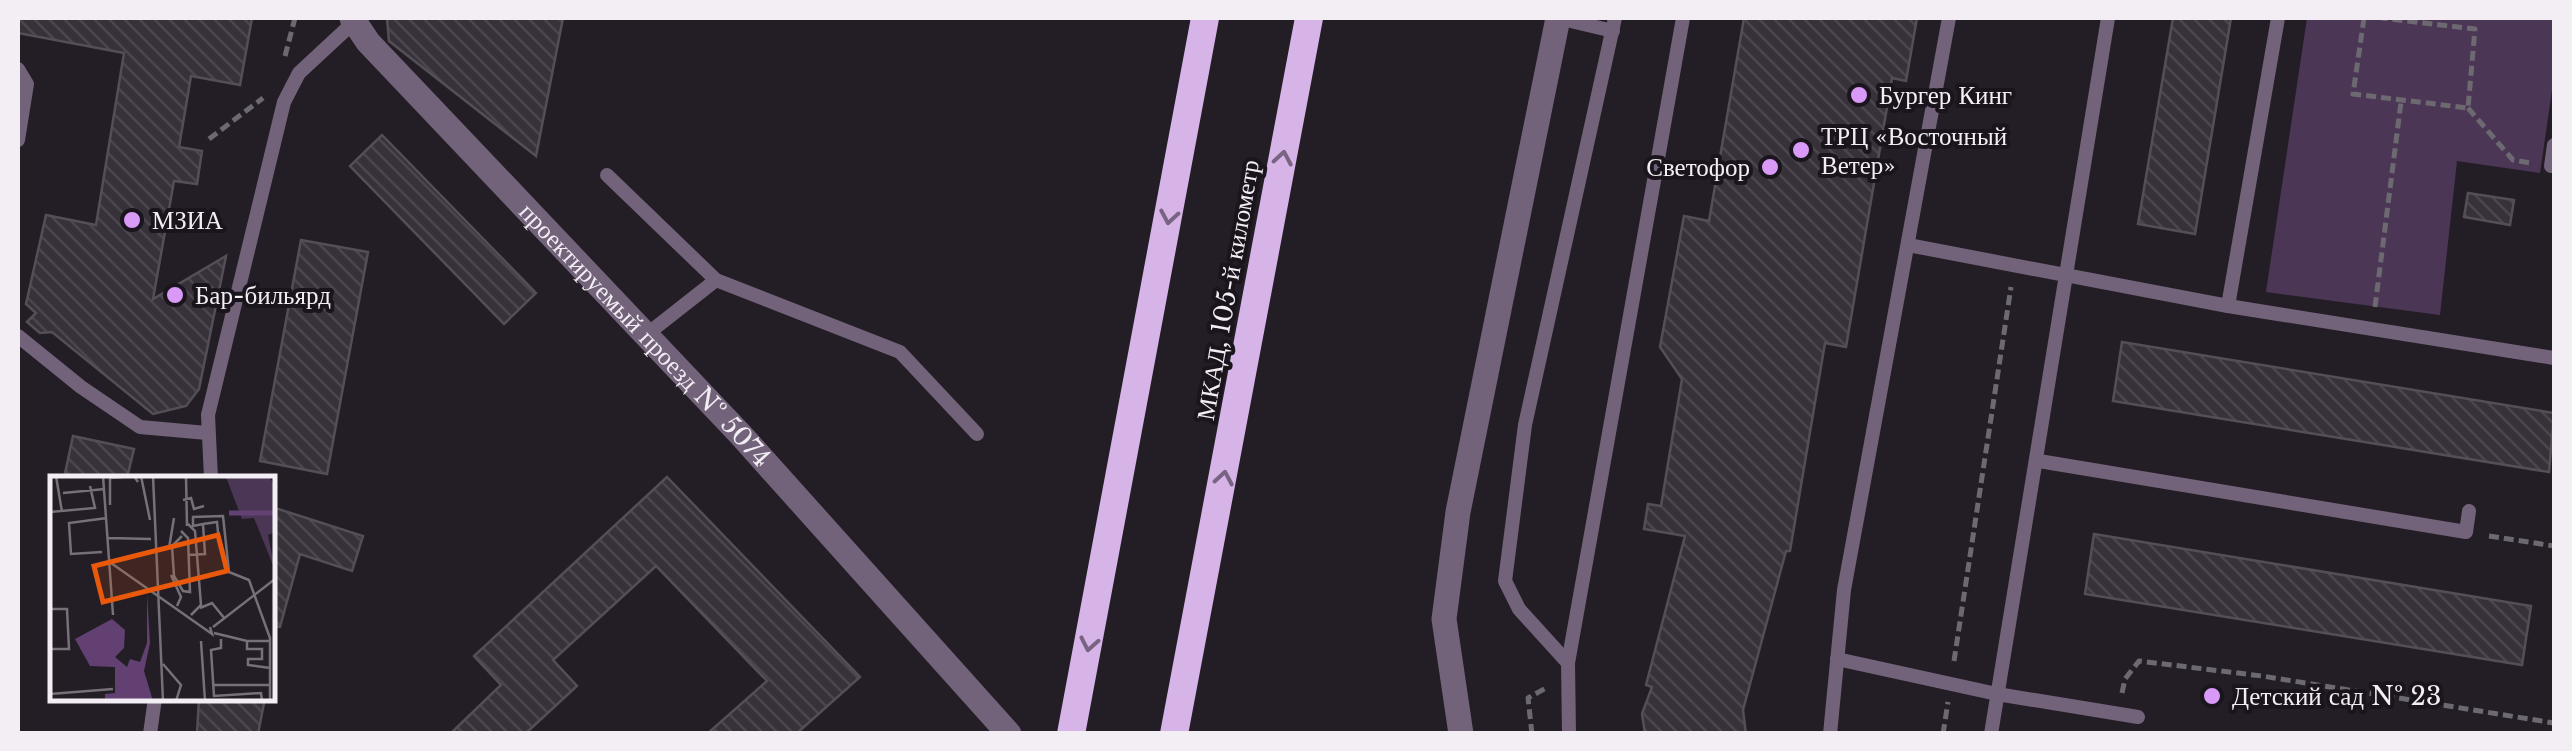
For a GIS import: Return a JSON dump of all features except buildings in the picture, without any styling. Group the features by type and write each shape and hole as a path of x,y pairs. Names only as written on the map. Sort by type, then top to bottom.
{"highway":[{"path":"1072,734 1205,18"},
{"name":"МКАД, 105-й километр","path":"1174,734 1309,18"}],"street":[{"path":"1460,734 1444,619 1458,512 1558,18"},
{"name":"проектируемый проезд № 5074","path":"353,20 1010,734"}],"lane":[{"path":"1558,18 1614,24 1525,426 1505,581 1518,609 1568,663"},
{"path":"1570,734 1568,663 1684,18"},
{"path":"1830,734 1844,590 1949,18"},
{"path":"1991,734 2108,18"},
{"path":"2228,306 2278,18"},
{"path":"211,476 207,433 214,388 284,102 299,73 353,20"},
{"path":"18,69 28,92 18,140"},
{"path":"2551,166 2554,146"},
{"path":"608,175 716,280 900,352 977,434"},
{"path":"1908,245 2066,272 2228,306 2554,358"},
{"path":"646,336 716,280"},
{"path":"18,336 81,387 140,427 207,433"},
{"path":"2038,461 2466,532 2469,511"},
{"path":"1837,660 1997,694 2138,718"},
{"path":"150,734 155,701"}],"path":[{"path":"282,70 294,18"},
{"path":"2364,18 2353,94 2468,108 2513,160 2551,166"},
{"path":"2381,18 2475,29 2468,108"},
{"path":"2466,28 2467,18"},
{"path":"210,138 278,88"},
{"path":"2372,329 2401,102"},
{"path":"1942,734 2013,277"},
{"path":"2466,532 2554,546"},
{"path":"2117,714 2125,678 2139,661 2554,723"},
{"path":"1532,734 1528,698 1567,680"}],"shaded area":[{"path":"2307,18 2554,18 2554,76 2540,173 2457,161 2440,315 2266,292"}],"place":[{"name":"Бургер Кинг","path":"1859,95"},
{"name":"ТРЦ «Восточный Ветер»","path":"1801,150"},
{"name":"Светофор","path":"1770,167"},
{"name":"МЗИА","path":"132,220"},
{"name":"Бар-бильярд","path":"175,295"},
{"name":"Детский сад № 23","path":"2212,696"}]}
